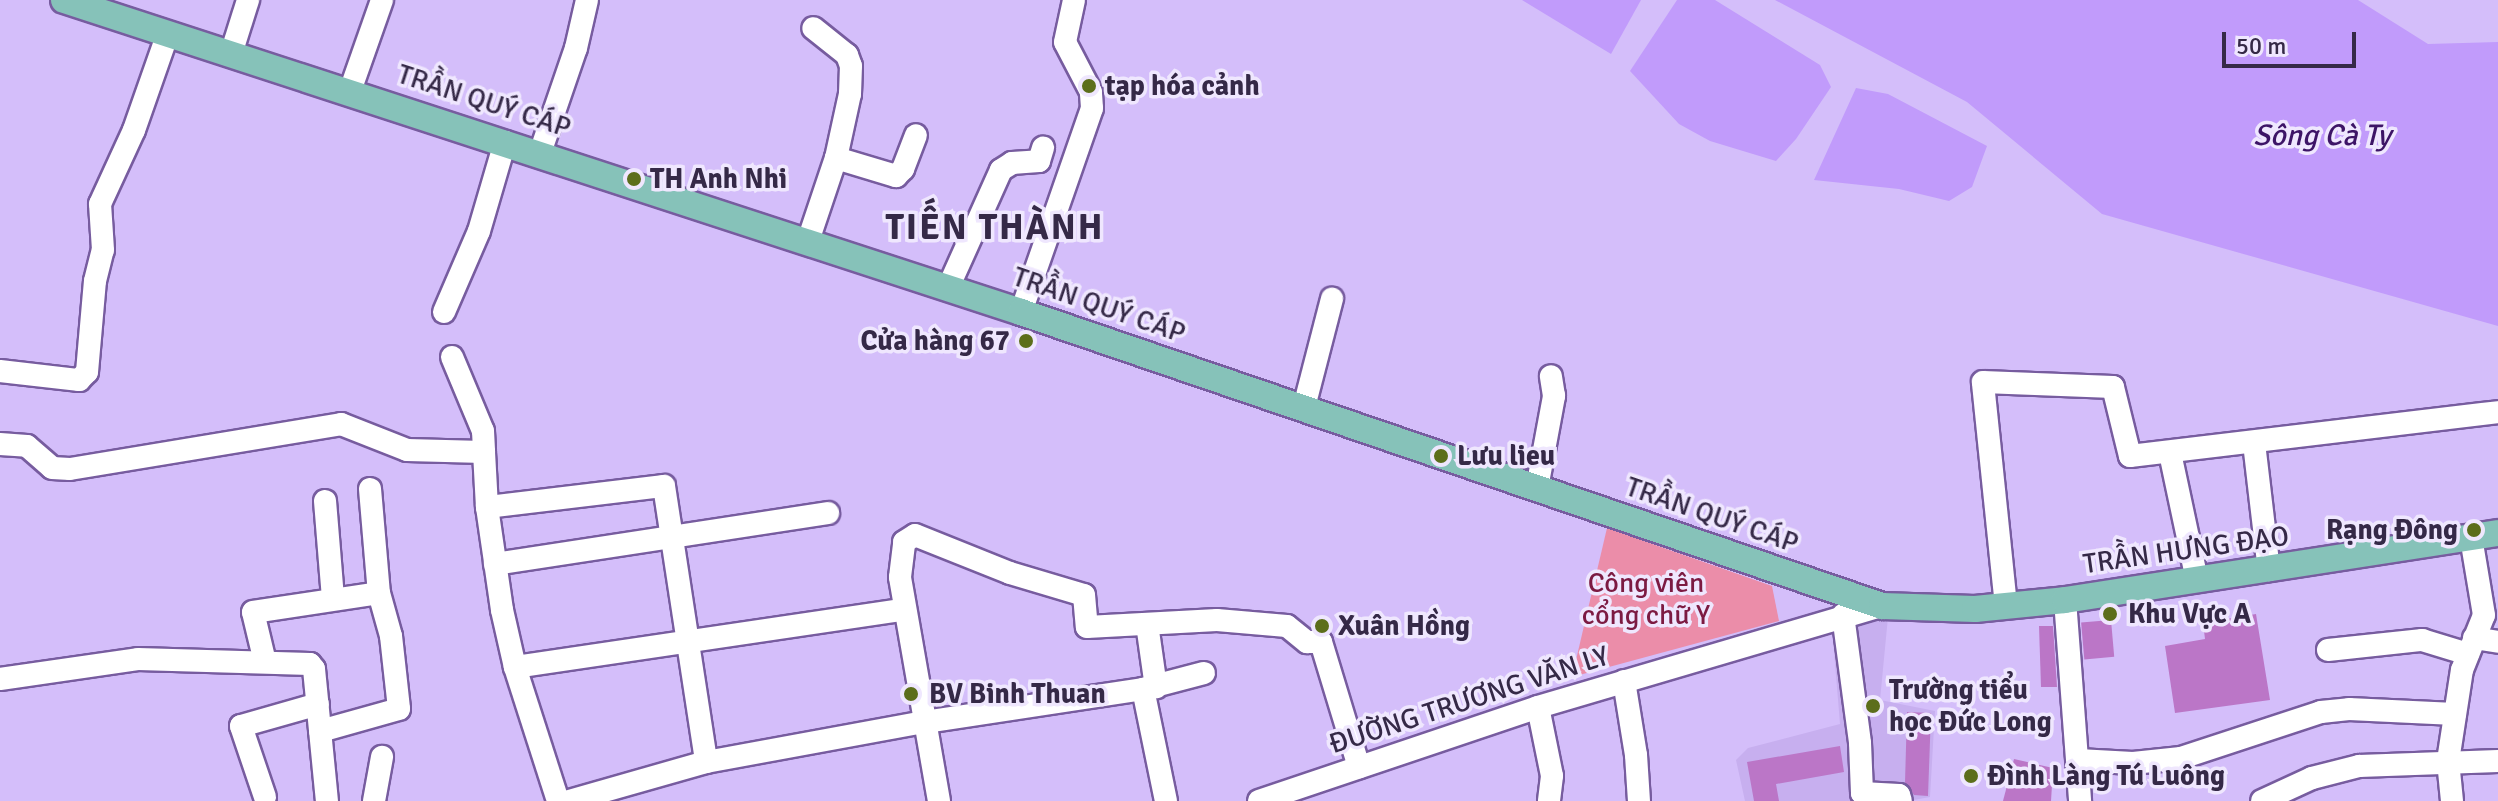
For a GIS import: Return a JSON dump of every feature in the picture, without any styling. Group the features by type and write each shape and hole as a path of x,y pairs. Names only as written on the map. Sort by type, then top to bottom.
{"main road":[{"name":"TRẦN QUÝ CÁP","path":"64,0 98,5 231,54 808,241 1304,407 1882,606"},
{"name":"TRẦN HƯNG ĐẠO","path":"1882,606 1949,610 2065,600 2498,533"}],"street":[{"path":"231,54 248,0"},
{"path":"350,91 382,0"},
{"path":"540,153 576,48 587,0"},
{"path":"1021,312 1092,108 1091,92 1065,42 1074,0"},
{"path":"808,241 836,158 850,94 851,66 847,55 813,28"},
{"path":"0,371 79,380 87,372 95,281 103,250 100,204 134,130 168,33"},
{"path":"836,158 896,176 903,169 916,135"},
{"path":"444,312 479,231 505,142"},
{"path":"948,288 1001,170 1012,163 1037,162 1043,148"},
{"path":"1304,407 1332,299"},
{"path":"452,357 483,431 487,507 515,667 558,801"},
{"path":"1537,488 1554,396 1551,376"},
{"path":"2006,606 1983,382 2113,387 2130,456 2498,412"},
{"path":"0,444 27,446 52,468 70,469 341,424 407,450 484,452"},
{"path":"2254,443 2269,570"},
{"path":"2170,453 2197,580"},
{"path":"487,507 659,484 667,490 706,762"},
{"path":"320,731 399,709 391,636 379,593 370,489"},
{"path":"325,501 333,598"},
{"path":"495,564 828,513"},
{"path":"939,801 903,610 901,555 904,542 915,535 1010,573 1084,595 1087,627 1217,620 1287,626 1307,642 1321,642 1359,767"},
{"path":"2452,801 2448,761 2455,714 2471,646 2484,615 2471,537"},
{"path":"265,662 253,612 379,593"},
{"path":"2065,600 2080,801"},
{"name":"ĐƯỜNG TRƯƠNG VĂN LY","path":"1259,801 1538,707 1882,606"},
{"path":"515,667 903,610"},
{"path":"1843,615 1860,743 1862,793 1899,795 1901,801"},
{"path":"1147,624 1149,688 1166,801"},
{"path":"2328,650 2422,640 2471,646 2498,642"},
{"path":"0,679 138,659 310,664 314,669 327,801"},
{"path":"569,801 706,762 925,722 1149,688 1204,673"},
{"path":"1624,681 1636,755 1639,801"},
{"path":"265,797 241,726 318,704"},
{"path":"1538,707 1552,776 1550,800"},
{"path":"2078,760 2133,763 2181,758 2321,712 2349,709 2455,714"},
{"path":"374,801 382,757"},
{"path":"2262,801 2312,778 2342,769 2401,762 2498,761"}],"shaded area":[{"name":"Trường tiểu học Đức Long","path":"1888,617 1880,700 1935,711 1930,797 1908,801 1745,801 1736,760 1748,748 1840,724 1832,627"}],"green space":[{"name":"Công viên cổng chữ Y","path":"1607,528 1772,586 1779,621 1572,677"}],"water":[{"path":"1522,0 1641,0 1611,54"},
{"path":"1677,0 1715,0 1820,65 1831,87 1796,139 1776,161 1710,141 1679,124 1630,71"},
{"name":"Sông Cà Ty","path":"1775,0 2358,0 2428,44 2498,42 2498,326 2102,214 1967,102"},
{"path":"1856,88 1888,94 1987,146 1972,187 1949,201 1899,189 1814,180"}],"building":[{"path":"2256,614 2270,700 2175,713 2165,646 2205,639 2203,623"},
{"path":"2111,620 2114,657 2084,659 2081,623"},
{"path":"2039,626 2053,626 2057,687 2041,687"},
{"path":"1907,712 1931,713 1928,796 1914,795 1905,783"},
{"path":"1840,746 1844,772 1776,784 1779,801 1754,801 1747,762"},
{"path":"2014,759 2053,768 2051,801 2003,801"}],"place":[{"name":"tạp hóa cảnh","path":"1089,86"},
{"name":"TH Anh Nhi","path":"634,179"},
{"name":"Cửa hàng 67","path":"1026,341"},
{"name":"Lưu lieu","path":"1441,456"},
{"name":"Rạng Đông","path":"2474,530"},
{"name":"Khu Vực A","path":"2110,614"},
{"name":"Xuân Hồng","path":"1322,626"},
{"name":"BV Binh Thuan","path":"911,694"},
{"name":"Trường tiểu học Đức Long","path":"1873,706"},
{"name":"Đình Làng Tú Luông","path":"1971,776"}],"district":[{"name":"TIẾN THÀNH","path":"995,228"}]}
